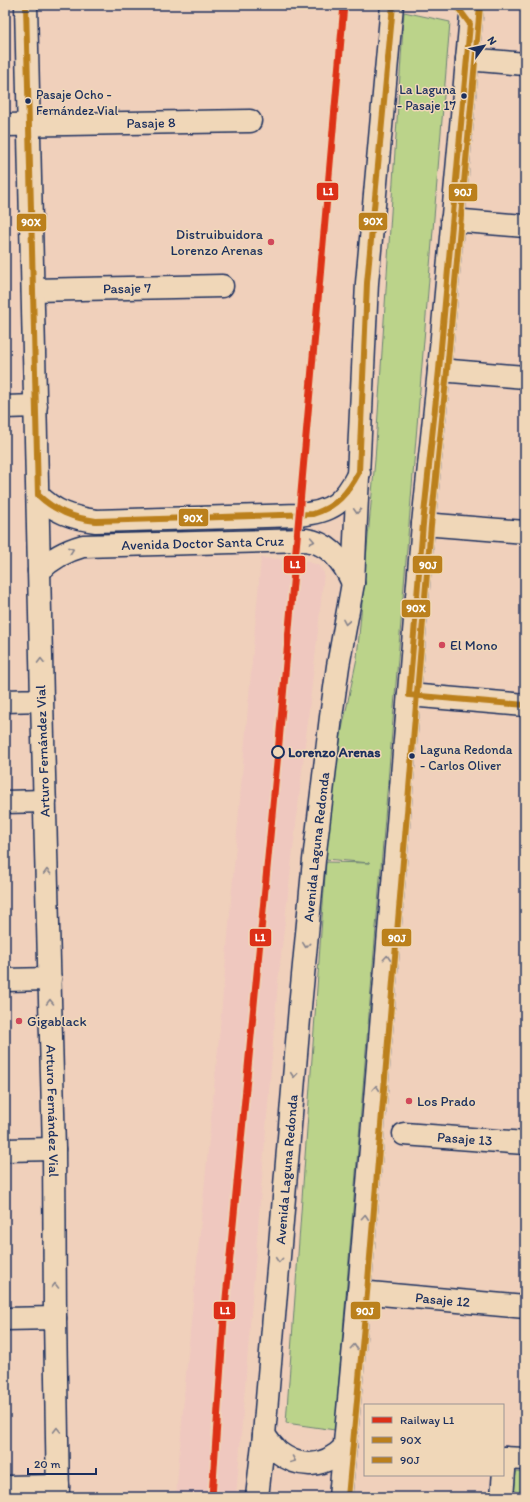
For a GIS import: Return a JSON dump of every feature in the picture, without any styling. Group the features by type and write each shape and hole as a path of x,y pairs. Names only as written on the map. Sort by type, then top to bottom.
{"street":[{"name":"Arturo Fernández Vial","path":"26,5 38,495 38,571 54,1149 58,1492"},
{"name":"Avenida Laguna Redonda","path":"257,1497 264,1435 298,1022 314,860 338,666 353,583 367,283 392,5"},
{"path":"340,1497 359,1292 423,524 439,370 471,14 456,5"},
{"path":"467,59 525,64"},
{"name":"Pasaje 8","path":"5,125 250,121"},
{"path":"452,220 525,226"},
{"name":"Pasaje 7","path":"33,290 222,286"},
{"path":"439,370 525,378"},
{"path":"5,407 36,406"},
{"name":"Avenida Doctor Santa Cruz","path":"38,495 45,502 62,513 78,518 96,521 299,515 324,512 334,506 348,492 359,472"},
{"path":"423,524 525,532"},
{"name":"Avenida Doctor Santa Cruz","path":"38,571 49,561 62,553 83,546 306,540 315,541 324,545 331,551 348,572 353,583"},
{"path":"409,695 525,705"},
{"path":"5,701 42,700"},
{"path":"5,802 45,801"},
{"path":"5,980 50,979"},
{"name":"Pasaje 13","path":"404,1134 525,1143"},
{"path":"5,1150 54,1149"},
{"name":"Pasaje 12","path":"359,1292 525,1307"},
{"path":"5,1319 55,1318"},
{"path":"264,1435 277,1451 289,1459 309,1465 318,1464 332,1459 345,1447"},
{"path":"502,1497 511,1458"},
{"path":"5,1487 58,1492"}],"shaded area":[{"path":"261,558 306,561 318,565 324,573 278,982 236,1497 176,1497 185,1384 220,1027"}],"green space":[{"path":"404,12 450,22 335,1430 286,1423 326,862 370,863 326,859 331,805 341,734 357,658 375,460"},
{"path":"516,1472 525,1473 525,1497 514,1497"}],"rail line":[{"name":"L1","path":"212,1497 224,1319 279,742 344,5"}],"transit line":[{"name":"90X","path":"26,5 38,495 44,501 65,513 96,521 313,514 335,503 346,493 355,480 359,472 367,283 393,5"},
{"name":"90X","path":"456,5 470,24 439,370 423,524 409,695 525,705"},
{"name":"90J","path":"348,1497 367,1293 431,525 447,371 480,6"}],"place":[{"name":"La Laguna - Pasaje 17","path":"464,96"},
{"name":"Pasaje Ocho - Fernández Vial","path":"28,101"},
{"name":"Distruibuidora Lorenzo Arenas","path":"271,242"},
{"name":"El Mono","path":"442,645"},
{"name":"Lorenzo Arenas","path":"278,752"},
{"name":"Laguna Redonda - Carlos Oliver","path":"412,756"},
{"name":"Gigablack","path":"19,1021"},
{"name":"Los Prado","path":"409,1101"}]}
